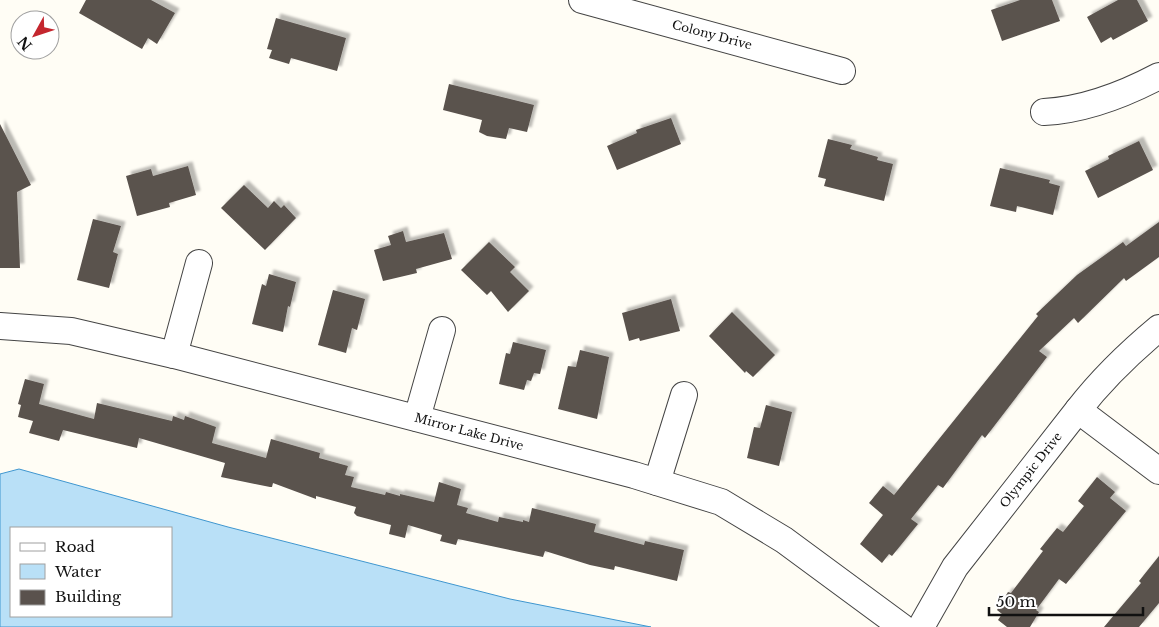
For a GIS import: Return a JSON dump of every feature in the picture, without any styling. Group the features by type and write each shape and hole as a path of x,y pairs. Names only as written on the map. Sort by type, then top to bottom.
{"street":[{"name":"Colony Drive","path":"582,0 842,71"},
{"path":"1044,112 1068,111 1104,100 1159,76"},
{"path":"174,355 199,263"},
{"name":"Mirror Lake Drive","path":"0,326 71,331 174,355 657,482 721,502 784,540 902,627"},
{"name":"Olympic Drive","path":"921,627 955,567 1078,410 1098,385 1130,352 1159,328"},
{"path":"417,418 442,330"},
{"path":"657,482 684,395"},
{"path":"1078,410 1159,471"}],"water":[{"path":"19,469 228,527 510,599 651,627 0,627 0,474"}],"building":[{"path":"86,0 151,0 175,13 157,44 148,38 142,49 79,13"},
{"path":"1020,0 1052,0 1060,21 1002,41 991,10"},
{"path":"1118,0 1137,0 1148,21 1113,40 1111,37 1101,43 1087,17"},
{"path":"276,18 346,38 337,71 291,58 289,64 269,58 272,50 267,49"},
{"path":"449,84 534,105 527,132 509,128 506,139 487,136 479,132 482,120 443,110"},
{"path":"671,118 681,144 617,170 607,146 637,133 636,130"},
{"path":"0,124 31,185 17,192 20,268 0,268"},
{"path":"828,139 852,145 850,149 878,157 877,160 893,164 884,201 824,186 826,179 818,177"},
{"path":"1139,141 1153,170 1098,198 1085,171 1109,159 1108,156"},
{"path":"188,166 196,195 169,203 170,207 137,216 126,176 151,169 153,176"},
{"path":"1000,168 1050,180 1049,183 1060,186 1053,215 1017,206 1016,212 990,206"},
{"path":"244,185 268,208 274,201 281,208 284,205 296,218 265,250 221,208"},
{"path":"93,219 121,226 113,252 118,254 109,288 77,280"},
{"path":"1159,222 1159,257 1126,281 1124,278 1078,323 1074,318 1039,351 1047,357 985,438 982,435 943,488 938,485 911,519 918,524 892,556 889,554 882,563 860,544 883,515 869,503 883,486 894,495 1038,316 1036,314 1077,275 1123,242 1126,246"},
{"path":"403,231 406,242 444,233 452,259 416,269 417,273 383,281 374,250 391,245 388,236"},
{"path":"489,242 515,267 510,272 529,291 508,312 491,291 487,295 461,270"},
{"path":"269,274 296,282 290,307 288,306 283,332 252,324 262,284 266,286"},
{"path":"333,290 365,299 357,330 352,328 346,353 318,345"},
{"path":"671,299 680,331 640,341 639,338 629,341 622,313"},
{"path":"732,312 775,355 753,377 746,371 745,373 709,336"},
{"path":"513,342 546,350 540,374 534,373 531,381 527,380 524,390 499,384 506,353 510,354"},
{"path":"580,350 609,357 597,419 558,409 568,366 576,367"},
{"path":"25,379 44,384 39,404 94,419 97,403 172,421 173,416 184,420 185,416 216,427 212,443 266,458 271,439 320,453 319,458 348,466 345,475 354,477 351,487 385,495 386,492 400,496 400,494 434,502 439,482 461,489 457,505 468,508 466,513 498,522 499,517 529,522 532,508 596,524 594,532 644,545 645,541 684,550 677,581 615,566 614,570 590,565 545,551 543,557 458,539 456,545 440,541 442,535 408,525 405,538 389,534 391,525 357,516 354,513 356,507 316,496 316,499 273,483 272,487 270,487 221,477 225,463 139,438 137,448 63,430 59,441 29,433 33,421 18,417 21,405 18,404"},
{"path":"766,405 792,412 779,466 747,458 754,427 760,428"},
{"path":"1097,477 1115,492 1110,498 1126,511 1066,584 1059,579 1036,610 1039,612 1030,627 1007,627 998,620 1002,614 997,610 1008,592 1011,593 1043,551 1040,549 1057,528 1063,532 1084,506 1078,501"},
{"path":"1159,556 1159,603 1139,627 1104,627 1141,583 1139,581"}]}
